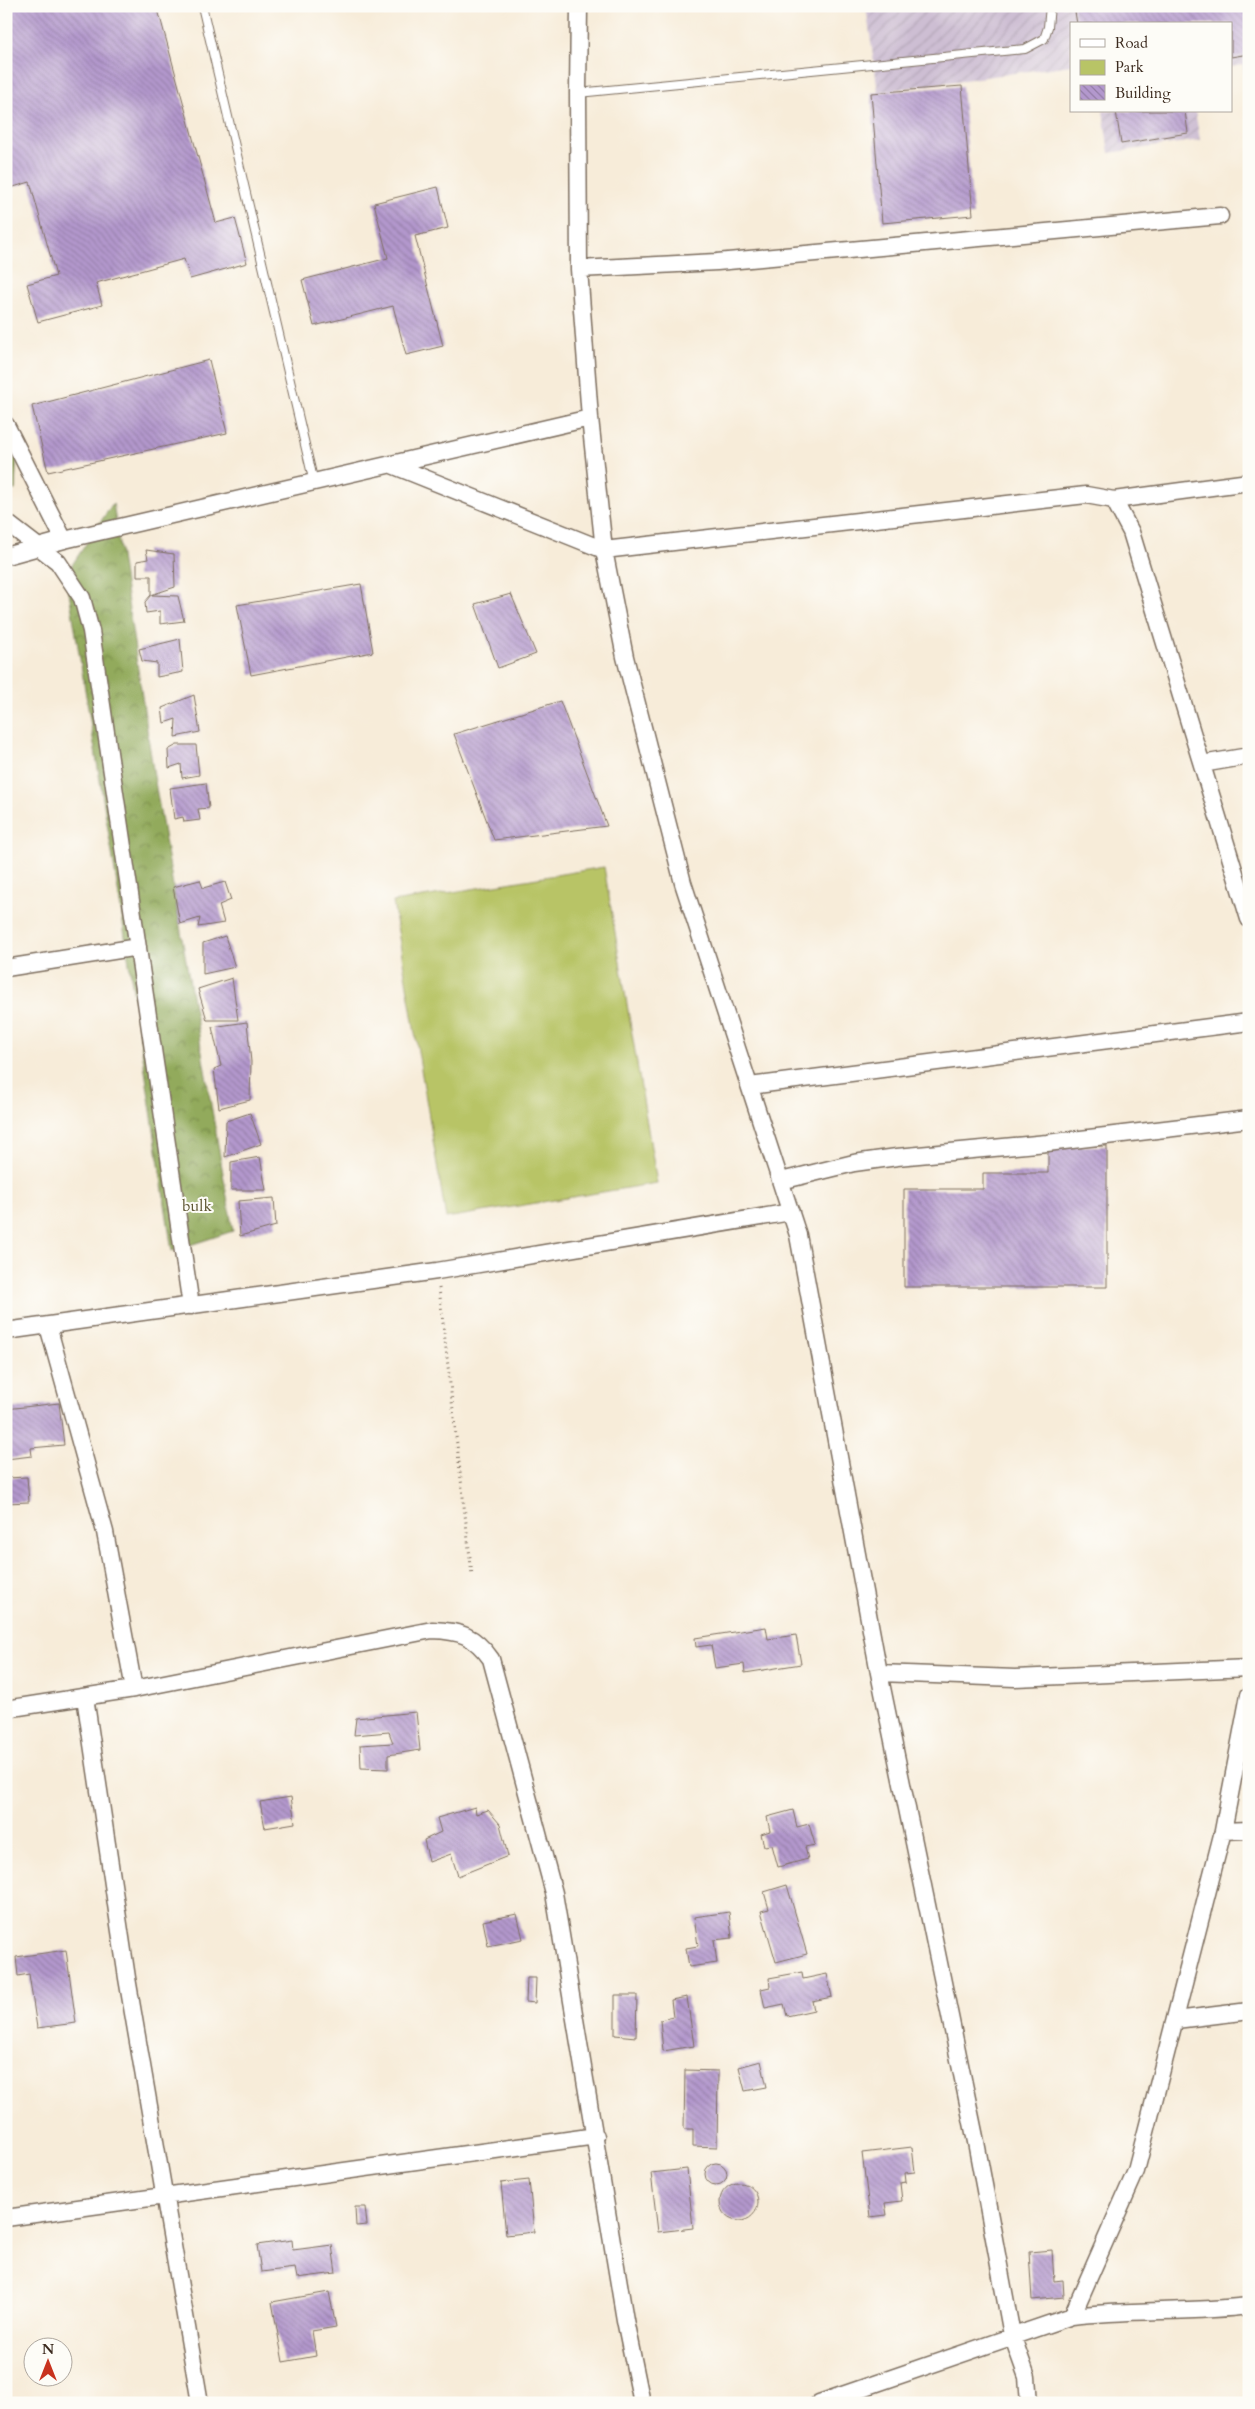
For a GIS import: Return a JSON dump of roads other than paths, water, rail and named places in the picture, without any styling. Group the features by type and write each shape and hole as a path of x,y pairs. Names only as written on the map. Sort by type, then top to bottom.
{"street":[{"path":"579,6 579,269 590,418 604,550 624,657 683,883 781,1180 800,1244 879,1672 976,2142 1012,2335 1027,2378 1029,2403"},
{"path":"579,269 717,262 1220,216"},
{"path":"6,556 64,540 590,418"},
{"path":"6,425 64,540"},
{"path":"392,465 604,550 1086,495 1114,500 1249,482"},
{"path":"1114,500 1131,532 1249,919"},
{"path":"6,522 58,562 82,598 91,630 191,1306"},
{"path":"1202,764 1249,756"},
{"path":"6,968 138,947"},
{"path":"750,1086 1249,1022"},
{"path":"781,1180 854,1163 897,1157 1048,1143 1249,1119"},
{"path":"6,1331 437,1271 791,1212"},
{"path":"48,1326 106,1532 134,1689"},
{"path":"6,1709 134,1689 432,1630 455,1631 473,1639 484,1648 491,1659 554,1893 596,2136 625,2320 642,2403"},
{"path":"879,1672 1015,1678 1249,1668"},
{"path":"1072,2316 1136,2171 1223,1831 1249,1695"},
{"path":"85,1697 126,1978 200,2403"},
{"path":"1223,1831 1249,1830"},
{"path":"1176,2020 1249,2011"},
{"path":"6,2218 596,2136"},
{"path":"819,2403 1012,2335 1072,2316 1116,2312 1206,2311 1249,2306"}],"lane":[{"path":"202,6 314,483"},
{"path":"578,93 1024,49 1044,39 1048,27 1050,6"}],"park label":[{"name":"bulk","path":"197,1206"}]}
